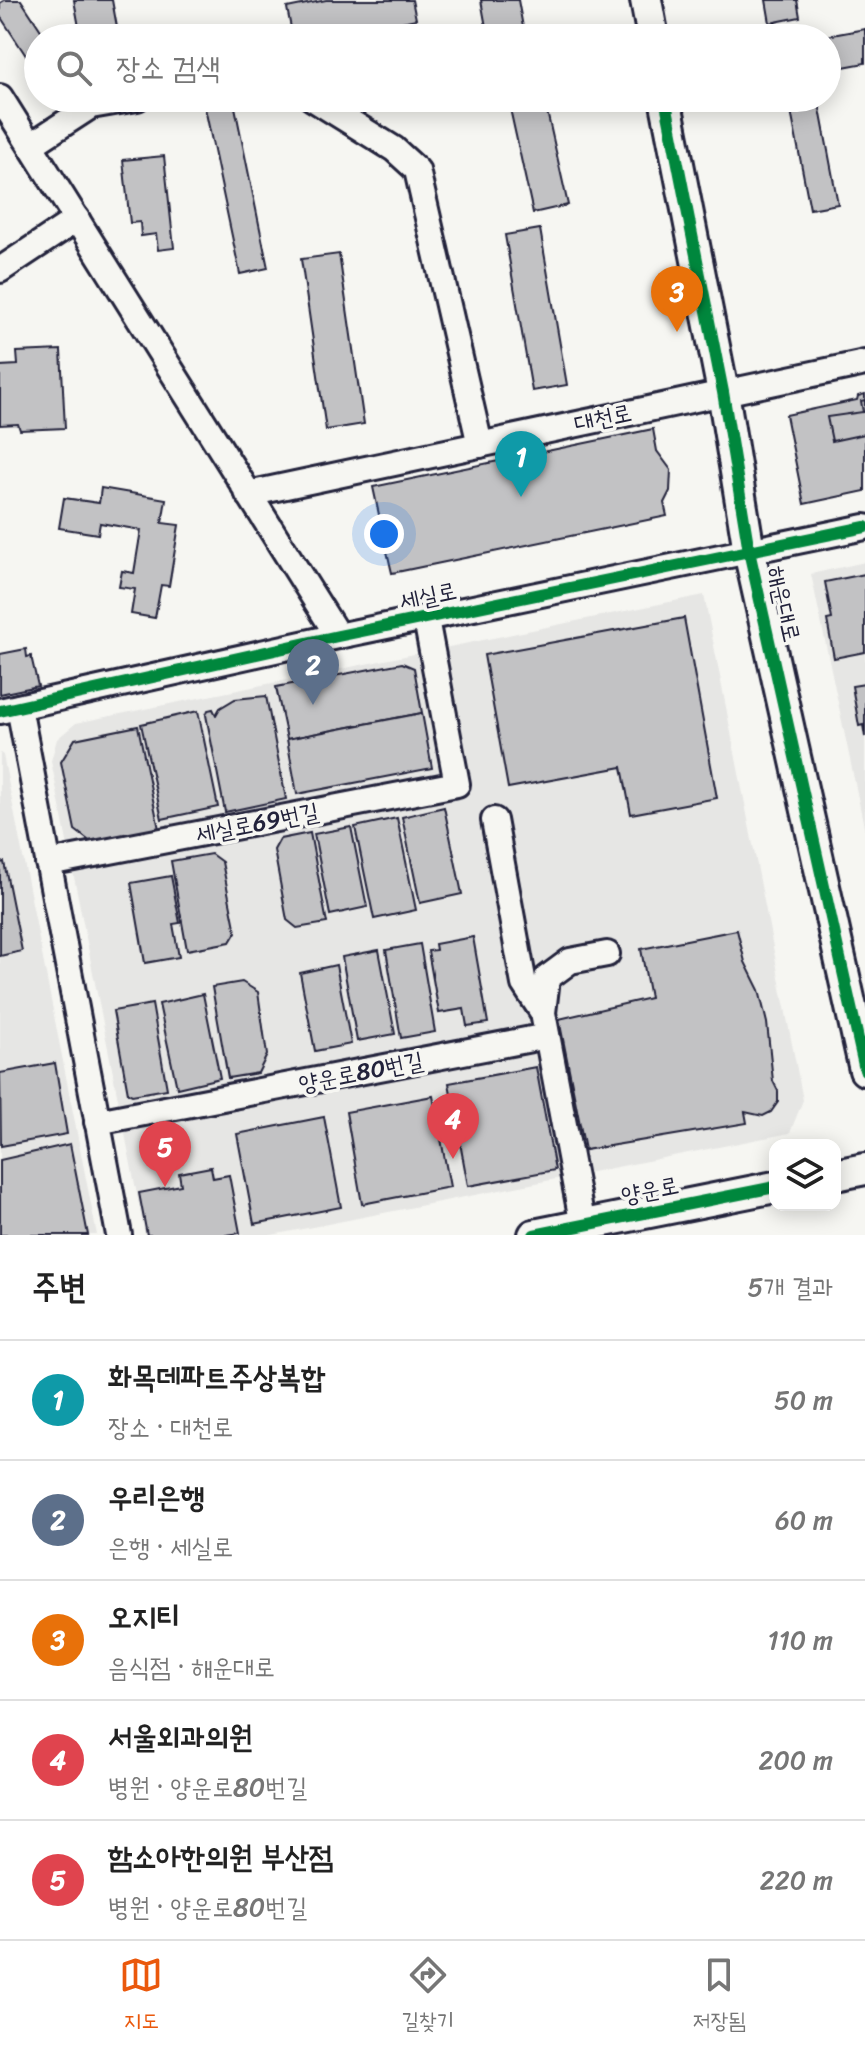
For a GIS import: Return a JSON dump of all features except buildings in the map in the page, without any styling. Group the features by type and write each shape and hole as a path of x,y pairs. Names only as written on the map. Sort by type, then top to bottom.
{"main road":[{"path":"646,0 650,24"},
{"name":"해운대로","path":"668,112 723,392 749,551 865,1070"},
{"path":"841,1174 865,1169"},
{"name":"양운로","path":"534,1235 583,1226 616,1228 769,1189"}],"street":[{"path":"0,97 338,636"},
{"path":"31,145 82,112"},
{"path":"335,112 394,149 417,170 480,445"},
{"path":"0,270 77,219"},
{"name":"대천로","path":"248,494 865,363"},
{"name":"세실로","path":"9,709 338,636 865,527"},
{"name":"세실로69번길","path":"48,863 457,784 426,619"},
{"path":"9,709 48,863 119,1235"},
{"path":"494,820 524,984 545,1024"},
{"path":"583,1226 545,1024 547,978 570,961 607,954"},
{"name":"양운로80번길","path":"97,1122 545,1024"}],"shaded area":[{"path":"865,562 865,831 811,574"},
{"path":"704,595 803,1100 790,1133 272,1235 145,1235 51,761 57,739 76,723"},
{"path":"0,753 3,755 97,1235 0,1235"}],"cycle path":[{"path":"668,112 723,392 749,551 865,1070"},
{"path":"0,711 338,636 865,527"},
{"path":"534,1235 769,1188"}],"place":[{"name":"오지티","path":"677,332"},
{"name":"화목데파트주상복합","path":"521,497"},
{"name":"우리은행","path":"313,705"},
{"name":"서울외과의원","path":"453,1159"},
{"name":"함소아한의원 부산점","path":"165,1187"}]}
